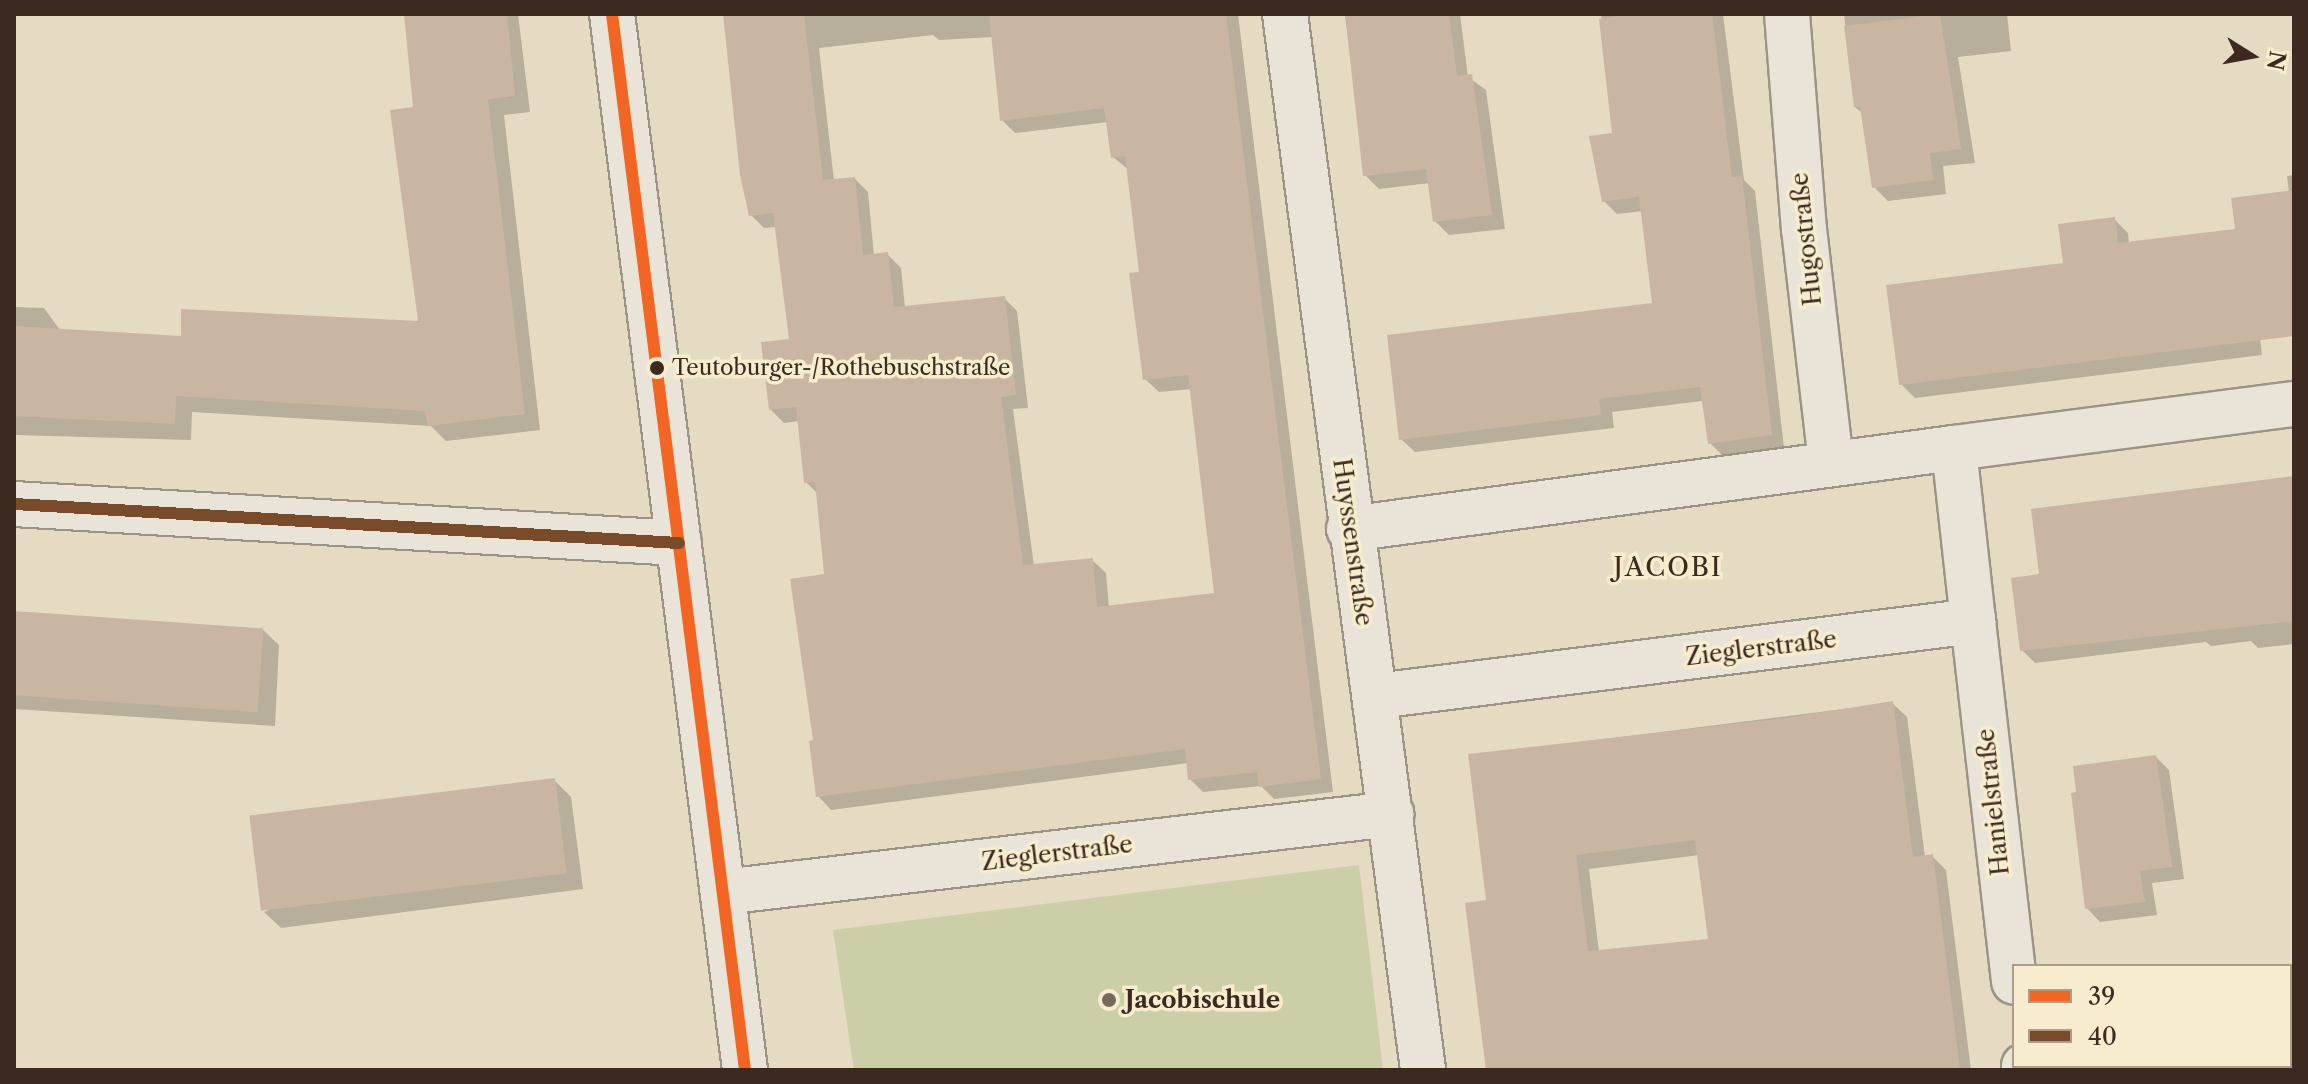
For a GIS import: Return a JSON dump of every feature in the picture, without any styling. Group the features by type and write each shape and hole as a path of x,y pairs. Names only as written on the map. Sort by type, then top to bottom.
{"street":[{"path":"612,14 745,1070"},
{"name":"Huyssenstraße","path":"1285,14 1349,529 1377,696 1423,1070"},
{"name":"Hugostraße","path":"1787,14 1804,229 1831,462"},
{"path":"1349,529 1831,462 2294,404"},
{"path":"1954,448 1973,621"},
{"path":"14,504 679,543"},
{"name":"Zieglerstraße","path":"1377,696 1973,621"},
{"name":"Hanielstraße","path":"1973,621 2012,964"},
{"name":"Zieglerstraße","path":"723,892 1391,814"}],"green space":[{"name":"Jacobischule","path":"1359,865 1383,1070 854,1070 833,930"}],"building":[{"path":"404,14 507,14 515,96 488,99 525,414 428,426 425,411 176,396 175,424 14,416 14,326 181,336 181,309 418,321 390,110 413,107"},
{"path":"723,14 804,14 823,180 855,177 863,255 888,252 894,307 1005,296 1016,395 1001,397 1023,565 1093,558 1097,607 1214,593 1188,375 1143,380 1129,273 1139,272 1125,156 1111,158 1104,108 1000,121 989,14 1226,14 1321,779 1259,787 1257,772 1188,780 1185,749 816,797 809,741 813,740 790,579 824,574 815,482 804,483 796,407 769,410 761,342 789,339 773,213 749,216 740,175"},
{"path":"1345,14 1449,14 1457,76 1472,74 1492,215 1433,222 1426,169 1363,176"},
{"path":"1631,14 1712,14 1732,177 1742,176 1772,435 1708,444 1700,387 1599,399 1601,415 1399,440 1387,335 1652,303 1639,197 1602,202 1589,136 1612,133 1599,19"},
{"path":"1940,14 1961,149 1930,153 1933,180 1872,188 1860,107 1854,107 1844,26"},
{"path":"2294,190 2294,336 1899,385 1886,285 2063,263 2058,224 2115,217 2118,243 2235,229 2231,198"},
{"path":"2294,476 2294,621 2020,651 2011,578 2039,574 2031,509"},
{"path":"14,611 263,628 258,712 14,695"},
{"path":"1893,701 1913,857 1933,854 1960,1070 1486,1070 1465,903 1486,900 1468,754 1786,718","holes":["1695,840 1708,939 1588,951 1576,855"]},
{"path":"2156,755 2172,867 2140,871 2145,902 2085,909 2071,793 2076,792 2073,766"},
{"path":"555,778 567,873 261,911 249,816"}],"transit line":[{"name":"39","path":"612,14 745,1070"},
{"name":"40","path":"14,504 679,543"}],"place":[{"name":"Teutoburger-/Rothebuschstraße","path":"657,368"},
{"name":"Jacobischule","path":"1109,1000"}],"district":[{"name":"JACOBI","path":"1668,568"}]}
